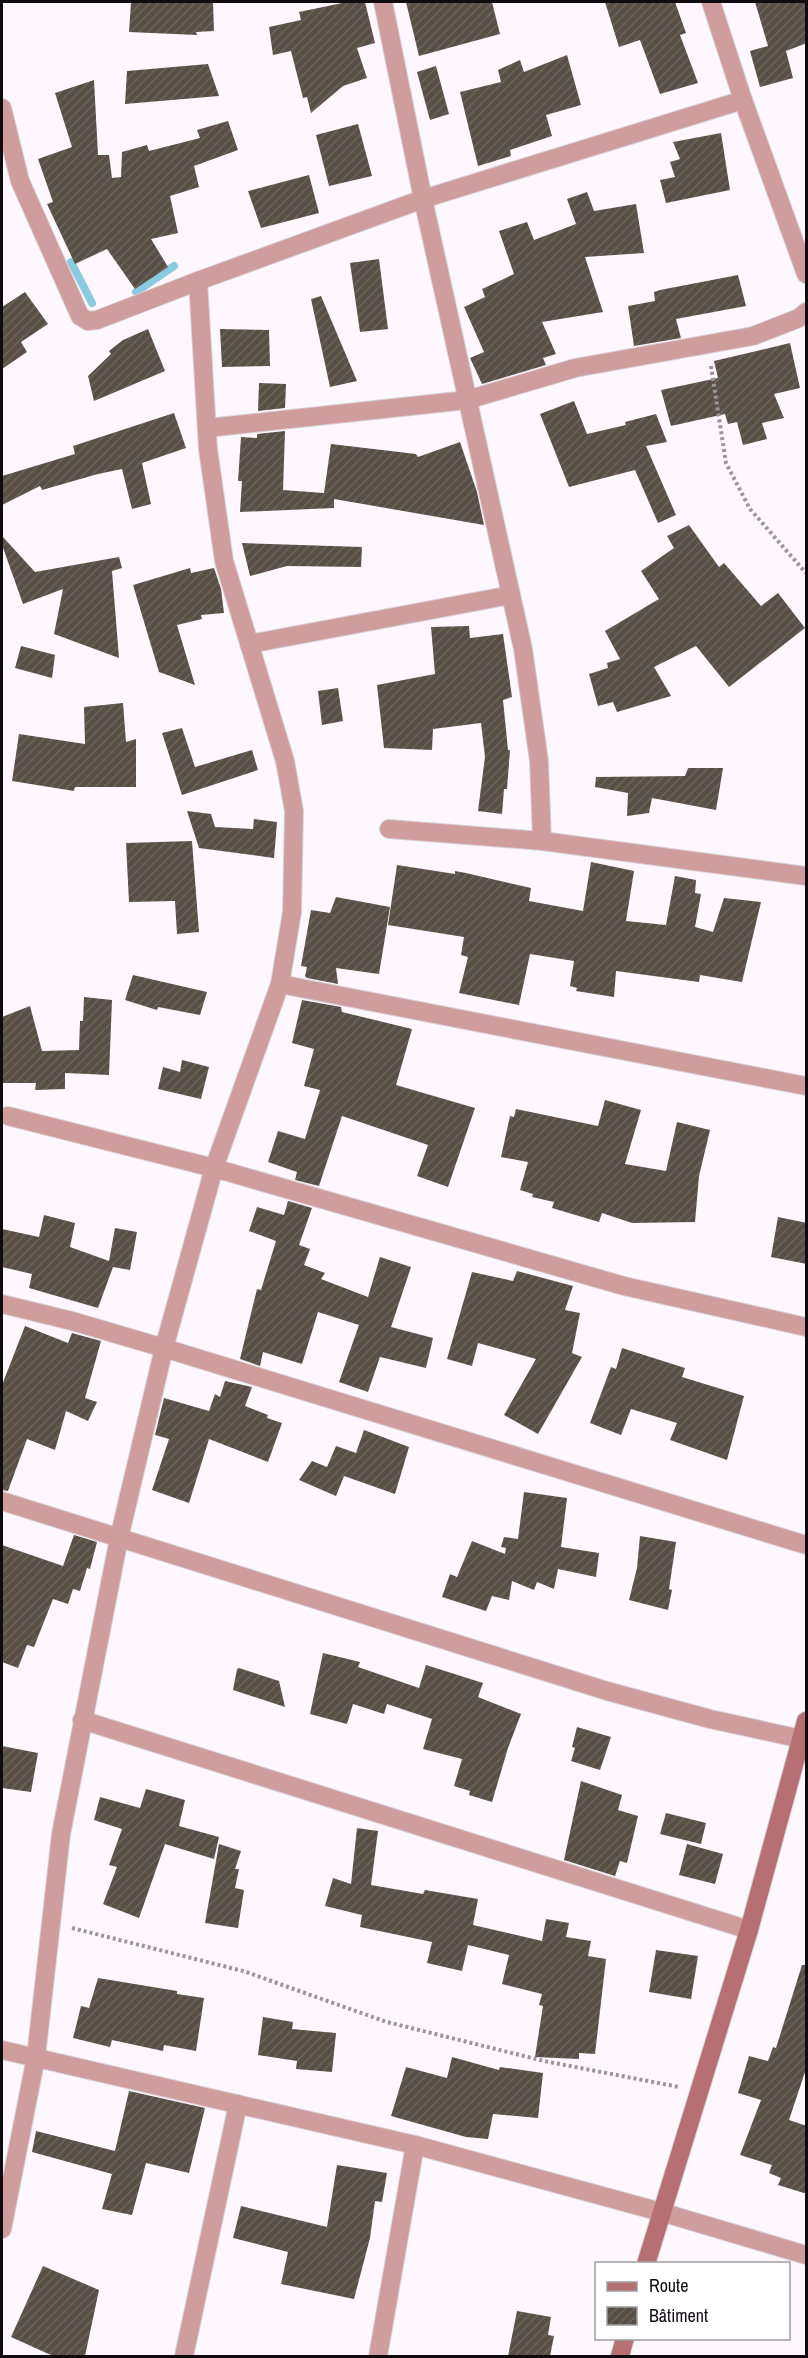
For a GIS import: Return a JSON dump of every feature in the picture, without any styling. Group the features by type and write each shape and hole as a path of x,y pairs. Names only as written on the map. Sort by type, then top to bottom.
{"main road":[{"path":"647,2262 749,1930 804,1739 807,1721"},
{"path":"620,2356 625,2340"}],"street":[{"path":"383,2 423,199 523,649 539,761 542,841"},
{"path":"711,2 743,100 807,274"},
{"path":"2,108 20,181 80,316 88,321 97,320 423,199 743,100"},
{"path":"2,2229 36,2058 61,1834 118,1538 164,1348 214,1168 280,984 292,912 294,811 285,761 224,561 208,449 198,281"},
{"path":"207,428 467,400 575,368 753,336 799,318 807,312"},
{"path":"249,644 511,595"},
{"path":"389,829 542,841 807,876"},
{"path":"280,984 807,1086"},
{"path":"8,1116 214,1168 624,1286 807,1328"},
{"path":"2,1304 72,1321 164,1348 807,1545"},
{"path":"2,1501 607,1691 711,1719 804,1739"},
{"path":"82,1720 749,1930"},
{"path":"2,2050 415,2145 661,2212 807,2255"},
{"path":"184,2356 238,2104"},
{"path":"378,2356 415,2145"}],"path":[{"path":"708,345 726,463 750,510 807,573"},
{"path":"51,1923 243,1971 387,2022 544,2061 699,2091"}],"building":[{"path":"131,2 213,2 214,31 196,32 197,35 129,32"},
{"path":"347,2 365,2 375,43 357,48 367,78 343,86 311,113 307,97 303,98 291,51 273,55 269,27 301,20 299,12"},
{"path":"406,2 492,2 500,34 419,56"},
{"path":"605,2 675,2 686,33 680,35 698,83 660,94 640,40 619,47"},
{"path":"755,2 807,2 807,43 786,51 793,78 760,87 750,51 768,46"},
{"path":"567,55 581,105 546,115 552,136 510,150 511,156 478,166 460,92 501,82 498,70 520,60 524,72"},
{"path":"208,64 219,96 125,104 127,71"},
{"path":"436,66 449,114 430,120 417,72"},
{"path":"94,80 98,155 109,155 112,178 121,177 122,152 147,145 149,151 200,138 197,130 228,121 238,150 194,166 199,187 170,196 178,233 151,239 168,267 135,289 107,249 75,264 47,204 53,202 38,159 72,147 55,93"},
{"path":"358,124 372,176 329,186 316,135"},
{"path":"721,133 730,190 666,203 660,180 675,177 670,162 680,159 673,142"},
{"path":"309,175 319,213 261,228 248,191"},
{"path":"587,192 594,211 636,204 644,253 585,257 603,312 542,322 556,354 543,358 546,365 482,384 470,358 484,352 464,307 485,297 482,289 514,274 499,231 527,222 534,240 576,224 567,199"},
{"path":"379,259 388,329 360,332 350,263"},
{"path":"738,275 746,306 676,319 681,338 634,346 628,306 655,301 654,292 660,290"},
{"path":"25,292 48,324 21,342 27,352 2,369 2,307"},
{"path":"321,296 357,381 330,387 311,299"},
{"path":"148,329 165,371 94,401 88,376 111,354 109,351 123,340"},
{"path":"220,329 269,330 270,366 222,367"},
{"path":"790,343 800,388 774,394 784,418 762,423 767,439 743,445 737,422 728,424 725,414 671,426 661,390 718,378 714,361"},
{"path":"259,383 286,384 285,408 258,411"},
{"path":"574,401 587,434 626,425 625,422 656,414 667,442 646,446 676,515 658,523 635,470 569,487 540,414"},
{"path":"174,413 186,448 142,463 151,504 132,509 122,469 42,490 40,486 2,505 2,476 75,454 73,446"},
{"path":"285,431 283,490 324,493 331,444 416,454 418,457 460,442 477,492 484,525 334,499 334,508 240,512 242,481 238,481 241,437 257,438 257,434"},
{"path":"689,525 719,567 724,563 761,606 778,593 805,628 729,687 696,646 654,667 671,696 617,712 613,702 598,706 589,674 608,668 607,663 620,659 605,631 659,599 641,571 674,548 667,536"},
{"path":"2,536 35,572 119,557 122,568 112,571 119,658 54,634 63,589 23,604 2,545"},
{"path":"242,543 362,547 361,567 287,566 250,576"},
{"path":"190,568 191,573 214,568 221,589 224,613 201,615 202,619 177,625 195,685 159,672 133,585"},
{"path":"469,626 470,638 503,634 512,697 503,700 508,750 510,750 507,789 504,789 502,814 478,811 485,757 481,723 433,729 432,750 384,748 377,685 435,674 431,627"},
{"path":"21,646 55,655 52,678 15,668"},
{"path":"338,688 343,721 322,725 318,691"},
{"path":"123,703 126,742 136,739 136,787 75,787 74,791 12,781 19,734 85,744 84,707"},
{"path":"182,728 195,767 252,750 258,770 182,795 162,733"},
{"path":"688,768 723,768 716,810 652,798 649,813 627,816 628,793 595,787 596,777 685,776"},
{"path":"187,811 211,814 215,827 253,829 254,819 277,822 274,858 199,848"},
{"path":"192,841 199,932 177,934 175,901 129,902 126,843"},
{"path":"591,862 634,871 626,921 666,925 675,876 696,880 695,893 701,894 695,927 713,932 724,898 761,902 742,982 700,975 699,982 616,971 614,997 576,991 577,988 570,986 574,961 530,954 519,1005 459,993 468,957 461,955 464,937 388,925 397,865 455,874 455,871 531,888 529,901 583,911"},
{"path":"336,897 390,907 379,974 336,968 338,984 305,976 307,967 301,966 311,910 330,913"},
{"path":"133,975 207,992 200,1015 158,1007 157,1010 125,1000"},
{"path":"84,997 112,1000 109,1075 65,1073 65,1089 35,1090 36,1083 2,1083 2,1017 30,1006 42,1051 79,1050"},
{"path":"302,1000 341,1007 342,1012 412,1029 396,1085 475,1108 448,1187 417,1176 428,1145 342,1116 319,1186 295,1180 297,1172 268,1162 278,1131 305,1139 320,1090 304,1086 314,1049 292,1043"},
{"path":"182,1060 209,1067 201,1099 158,1089 163,1067 180,1072"},
{"path":"605,1100 641,1110 625,1164 666,1171 677,1122 710,1130 699,1176 695,1222 632,1223 602,1213 599,1222 552,1208 554,1202 532,1197 533,1194 520,1190 528,1162 501,1157 510,1116 514,1117 516,1109 598,1126"},
{"path":"288,1201 312,1208 299,1245 310,1249 304,1265 325,1273 321,1279 368,1297 380,1257 411,1267 391,1327 433,1338 426,1368 380,1357 368,1392 339,1382 359,1325 318,1312 302,1364 263,1352 260,1366 240,1359 257,1289 261,1290 276,1241 249,1231 257,1207 284,1215"},
{"path":"44,1215 75,1223 70,1247 109,1261 115,1228 137,1232 130,1270 113,1267 98,1308 29,1288 32,1274 2,1267 2,1229 39,1237"},
{"path":"778,1217 807,1223 807,1264 771,1257"},
{"path":"517,1271 573,1286 565,1310 580,1313 572,1353 582,1357 538,1434 504,1415 536,1359 478,1343 472,1366 447,1359 472,1272 513,1281"},
{"path":"25,1326 68,1343 72,1333 101,1341 85,1398 97,1402 88,1421 66,1411 55,1450 27,1439 8,1491 2,1490 2,1385"},
{"path":"622,1348 685,1368 682,1377 744,1396 727,1460 670,1440 677,1423 631,1409 621,1435 590,1423 611,1367 616,1369"},
{"path":"225,1381 252,1387 245,1406 282,1423 268,1462 209,1439 189,1503 152,1490 169,1439 155,1435 164,1398 209,1411 215,1394 220,1397"},
{"path":"364,1430 409,1447 395,1494 344,1476 336,1496 299,1480 312,1461 327,1467 336,1446 356,1453"},
{"path":"524,1492 567,1498 561,1547 599,1553 596,1577 558,1569 554,1589 537,1582 534,1590 512,1581 509,1600 492,1596 486,1611 442,1597 450,1574 457,1577 472,1541 505,1554 506,1548 501,1547 504,1537 518,1539"},
{"path":"74,1535 97,1542 90,1569 87,1568 80,1591 73,1589 68,1604 53,1599 34,1647 27,1645 18,1668 2,1662 2,1545 63,1566"},
{"path":"640,1536 676,1542 668,1610 629,1600 637,1568"},
{"path":"323,1653 360,1662 358,1667 419,1688 426,1665 483,1683 478,1697 521,1714 492,1802 469,1795 470,1791 454,1786 462,1759 423,1749 432,1719 387,1704 384,1714 353,1704 347,1724 310,1714"},
{"path":"239,1668 279,1681 285,1707 233,1690"},
{"path":"577,1727 611,1737 600,1770 571,1761"},
{"path":"2,1746 38,1753 31,1792 2,1788"},
{"path":"581,1781 622,1795 618,1810 638,1816 627,1863 620,1861 615,1876 564,1860"},
{"path":"146,1789 185,1800 179,1826 219,1837 214,1859 165,1844 139,1918 103,1904 117,1867 109,1865 122,1829 94,1820 100,1797 140,1808"},
{"path":"666,1813 706,1823 701,1844 660,1834"},
{"path":"357,1828 378,1831 371,1885 423,1894 425,1890 478,1899 473,1925 542,1941 546,1919 569,1923 566,1937 591,1941 588,1956 606,1959 595,2054 579,2053 579,2059 535,2057 543,2006 539,2005 542,1994 502,1984 509,1955 468,1945 462,1971 427,1963 432,1942 360,1927 362,1915 325,1906 333,1878 351,1884"},
{"path":"219,1844 241,1851 235,1869 239,1869 235,1888 244,1890 238,1928 205,1923"},
{"path":"687,1844 723,1854 715,1884 679,1875"},
{"path":"656,1950 698,1956 691,1999 649,1992"},
{"path":"802,1965 807,1965 807,2066 789,2120 807,2126 807,2194 778,2185 781,2178 769,2173 772,2165 740,2155 761,2100 738,2093 749,2056 768,2061 773,2047 776,2048"},
{"path":"98,1978 177,1991 177,1994 204,1998 196,2051 164,2045 163,2051 112,2040 110,2047 73,2038 81,2006 89,2008"},
{"path":"263,2017 293,2022 292,2029 336,2033 332,2072 296,2069 297,2061 258,2055"},
{"path":"452,2057 499,2070 500,2067 543,2073 538,2118 493,2114 488,2139 466,2137 391,2116 406,2067 447,2078"},
{"path":"129,2091 205,2108 189,2173 146,2163 132,2215 102,2209 112,2174 32,2152 36,2131 115,2151"},
{"path":"337,2165 387,2173 382,2202 375,2201 370,2238 354,2299 281,2284 288,2252 233,2238 241,2206 327,2227"},
{"path":"43,2266 99,2290 85,2356 53,2356 11,2337"},
{"path":"517,2311 551,2317 548,2335 554,2336 550,2356 508,2356"}],"waterway":[{"path":"71,262 92,303"},
{"path":"136,292 174,266"}]}
